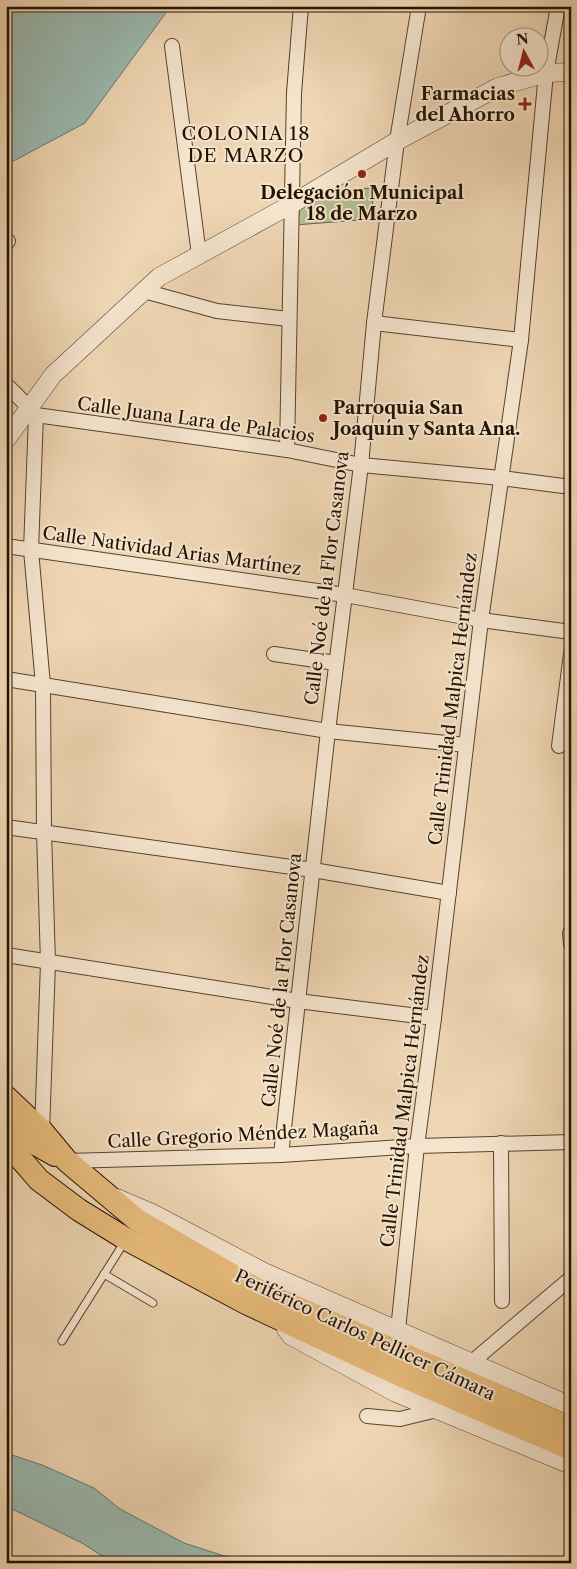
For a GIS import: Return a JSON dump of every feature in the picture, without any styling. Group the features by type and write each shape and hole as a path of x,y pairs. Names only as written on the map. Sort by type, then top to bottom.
{"main road":[{"name":"Periférico Carlos Pellicer Cámara","path":"6,1097 42,1131 67,1161 137,1220 260,1291 571,1428"},
{"path":"6,1127 67,1161"},
{"name":"Periférico Carlos Pellicer Cámara","path":"6,1142 39,1180 79,1210 126,1239 246,1303 272,1314 400,1385 571,1449"},
{"path":"6,1157 39,1180"}],"street":[{"path":"287,450 294,93 301,6"},
{"name":"Calle Noé de la Flor Casanova","path":"281,1155 328,731 361,465 374,323 397,141 419,6"},
{"name":"Calle Trinidad Malpica Hernández","path":"550,51 558,6"},
{"path":"172,46 199,254"},
{"path":"550,73 571,72"},
{"path":"6,440 32,412 53,375 158,277 292,204 397,141 498,87 529,78"},
{"name":"Calle Trinidad Malpica Hernández","path":"398,1330 416,1146 434,1018 481,620 521,340 546,78"},
{"path":"144,291 217,311 289,319"},
{"path":"374,323 521,340"},
{"path":"6,385 19,396 32,412 31,550 42,686 48,963 42,1131"},
{"name":"Calle Juana Lara de Palacios","path":"32,412 287,450 361,465 501,478 571,487"},
{"name":"Calle Natividad Arias Martínez","path":"6,546 345,595 481,620 571,632"},
{"path":"274,654 336,663"},
{"path":"559,746 567,713 571,654"},
{"path":"6,679 328,731 466,745"},
{"path":"6,827 313,870 449,893"},
{"path":"6,955 298,1001 434,1018"},
{"name":"Calle Gregorio Méndez Magaña","path":"67,1161 281,1155 416,1146 571,1142"},
{"path":"500,1143 502,1301"},
{"path":"108,1194 152,1213 264,1272 571,1406"},
{"path":"472,1362 571,1278"},
{"path":"367,1416 400,1419 444,1403 571,1465"}],"lane":[{"path":"62,1341 126,1239"},
{"path":"104,1274 153,1304"}],"green space":[{"path":"373,188 372,219 295,225 295,209 323,191"}],"water":[{"path":"6,6 167,6 168,10 85,123 6,165"},
{"path":"6,1453 42,1465 94,1488 120,1509 184,1543 246,1563 113,1563 82,1543 6,1506"}],"place":[{"name":"Farmacias del Ahorro","path":"525,104"},
{"name":"Delegación Municipal 18 de Marzo","path":"362,174"},
{"name":"Parroquia San Joaquín y Santa Ana.","path":"323,418"}],"district":[{"name":"COLONIA 18 DE MARZO","path":"246,144"}]}
